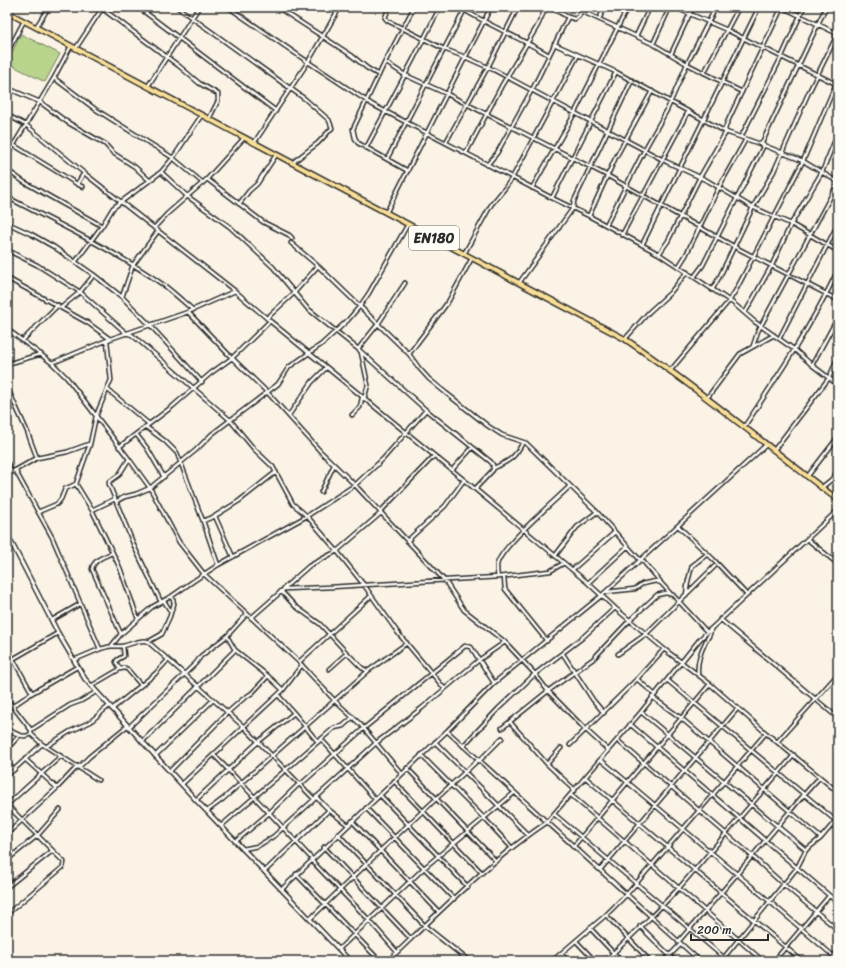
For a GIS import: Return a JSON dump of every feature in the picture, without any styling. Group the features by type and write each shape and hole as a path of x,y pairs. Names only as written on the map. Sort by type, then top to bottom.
{"main road":[{"name":"EN180","path":"7,12 148,86 208,120 277,154 291,163 625,339 670,371 838,500"}],"street":[{"path":"36,27 49,7"},
{"path":"138,7 276,111"},
{"path":"177,7 290,90 305,99 329,120 332,128 318,143 291,163"},
{"path":"148,86 199,7"},
{"path":"228,7 367,101 512,178 589,216 679,266 795,350 838,385"},
{"path":"277,7 379,75"},
{"path":"330,7 337,12"},
{"path":"254,143 308,62 340,7"},
{"path":"389,7 385,19 444,49 488,67 552,102 592,121 719,187 753,207 774,215 838,251"},
{"path":"408,171 366,148 356,140 354,129 385,62 414,7"},
{"path":"366,148 440,7"},
{"path":"459,7 528,42 550,55"},
{"path":"387,159 466,7"},
{"path":"386,213 491,7"},
{"path":"446,142 488,67 518,7"},
{"path":"466,153 546,7"},
{"path":"550,7 572,18 577,18 583,7"},
{"path":"599,19 605,7"},
{"path":"532,188 574,113 628,7"},
{"path":"636,36 650,7"},
{"path":"653,44 670,7"},
{"path":"670,371 729,301 803,161 837,82 817,74 708,21 674,7"},
{"path":"671,54 693,7"},
{"path":"606,225 671,102 687,64 716,7"},
{"path":"704,73 739,7"},
{"path":"642,245 760,7"},
{"path":"659,254 668,241 700,177 726,132 725,129 727,123 782,7 838,34 817,74 783,153 753,207 735,247 712,290"},
{"path":"741,137 782,56 804,7"},
{"path":"694,277 703,265 762,145 826,7"},
{"path":"7,156 54,78 102,8 168,57 199,84 218,94 218,101 208,120"},
{"path":"581,11 653,44 687,64 742,92"},
{"path":"487,165 497,153 531,91 568,17"},
{"path":"7,52 24,21"},
{"path":"554,44 632,80 726,132 803,161 838,182 756,335 753,346"},
{"path":"464,254 491,205 512,178 578,55"},
{"path":"385,62 405,75 447,94 487,116 608,176 700,226 735,247 838,300"},
{"path":"552,198 616,72"},
{"path":"54,78 95,109 173,158 203,183"},
{"path":"519,283 573,208 574,201 632,80"},
{"path":"7,88 40,102 67,122 105,144 112,153 135,167 150,181"},
{"path":"589,216 625,139 652,91"},
{"path":"622,235 688,112"},
{"path":"7,115 26,125 310,353 326,368 475,489 588,583 646,634 698,674 766,733 838,792"},
{"path":"76,262 113,208 161,172 173,158 201,116"},
{"path":"745,314 772,265 791,224 822,172 838,133"},
{"path":"154,228 167,214 208,179 244,138"},
{"path":"679,266 686,255 719,187 746,139"},
{"path":"7,141 83,187"},
{"path":"239,204 249,191 257,184 277,154"},
{"path":"7,170 24,182 102,226"},
{"path":"161,172 187,196 230,228 273,267 307,308 360,350 426,410 472,448 492,462 494,468"},
{"path":"77,184 84,173"},
{"path":"208,179 263,222 291,236 292,238"},
{"path":"7,197 91,241 132,265 165,287 193,310"},
{"path":"7,223 30,234 76,262 122,297 202,382"},
{"path":"92,510 150,488 230,420 278,384 289,367 310,353 336,331 360,306 408,224"},
{"path":"779,339 838,224"},
{"path":"122,297 132,265 158,231"},
{"path":"291,243 318,266 409,354 418,368 429,379 488,426 502,435 526,443 598,512 707,632"},
{"path":"7,250 37,265 80,292 126,333 144,345 230,420 254,449 276,472 293,504 307,516 337,551 407,643 444,688"},
{"path":"409,354 448,302 472,258"},
{"path":"267,318 294,293 318,266"},
{"path":"744,427 795,350 838,270"},
{"path":"625,339 649,312 670,293 687,272"},
{"path":"62,307 80,292 94,275"},
{"path":"7,278 62,307 110,339"},
{"path":"352,415 360,407 368,386 360,350 405,283"},
{"path":"52,363 126,333 188,312 235,292"},
{"path":"23,340 58,305"},
{"path":"188,312 267,392 321,452 355,485 408,541 445,581 468,614 490,629 505,642 535,674 548,691 608,750"},
{"path":"812,365 838,317"},
{"path":"119,447 148,426 232,358 270,321"},
{"path":"7,329 41,354 67,378 150,488 179,542 204,574 302,665 335,701 353,717 402,774"},
{"path":"706,399 740,354 774,335"},
{"path":"38,512 57,504 65,489 76,484 90,444 96,416 111,380 107,341"},
{"path":"7,364 41,354"},
{"path":"774,450 829,378 838,357"},
{"path":"289,415 312,382 326,368"},
{"path":"7,387 27,431 37,458"},
{"path":"108,389 173,448 181,461 218,565"},
{"path":"112,645 121,634 152,607 172,596 218,565 307,516 355,485 426,410"},
{"path":"136,434 147,448 164,477"},
{"path":"807,477 838,437"},
{"path":"475,489 494,468 508,462 513,458 523,442"},
{"path":"7,475 37,458 67,452 90,444"},
{"path":"282,888 447,731 494,682 547,641 606,592 766,444"},
{"path":"452,470 472,448"},
{"path":"251,618 309,566 337,551 380,513 434,456"},
{"path":"129,459 118,476 109,483 135,548 162,601 170,612"},
{"path":"7,462 12,472"},
{"path":"321,492 334,465"},
{"path":"15,470 52,537 100,649"},
{"path":"821,488 831,480 838,471"},
{"path":"203,521 215,516 239,501 276,472"},
{"path":"408,541 445,506 464,480"},
{"path":"76,484 92,510 125,581 138,619"},
{"path":"498,577 497,564 503,553 524,530 570,486"},
{"path":"388,961 482,873 528,835 546,823 586,778 700,639 838,510"},
{"path":"555,556 577,527 598,512"},
{"path":"215,516 233,557"},
{"path":"678,526 713,559 747,595"},
{"path":"572,570 615,532"},
{"path":"7,536 73,660 91,686 196,800 282,888 350,961"},
{"path":"808,539 838,564"},
{"path":"588,583 628,546"},
{"path":"112,553 97,560 92,569 121,634"},
{"path":"686,595 692,566 706,555"},
{"path":"284,589 498,577 550,571 564,563"},
{"path":"618,654 646,634 716,566"},
{"path":"504,576 505,589 547,641"},
{"path":"606,592 635,589 642,584 653,581 661,583"},
{"path":"281,592 295,606 315,619 362,668 368,671"},
{"path":"502,728 548,691 576,672 601,651 630,620 657,595 660,593 671,594"},
{"path":"148,642 163,632 174,604 172,596"},
{"path":"299,662 371,596"},
{"path":"52,620 80,604"},
{"path":"463,746 499,708 535,674 563,654 615,608"},
{"path":"7,834 89,757 128,727 201,656 226,636 247,614"},
{"path":"720,619 838,718"},
{"path":"698,674 698,664 704,645 711,633 711,628"},
{"path":"13,659 58,633"},
{"path":"226,636 235,650 283,690"},
{"path":"73,660 112,645 123,646 142,641 148,642 199,686 244,728 300,785 348,825"},
{"path":"243,849 258,846 274,836 376,744 479,660 505,642"},
{"path":"207,811 223,800 368,671 407,643"},
{"path":"120,669 116,662 124,656 123,646"},
{"path":"236,840 269,813 363,728 465,646 471,647 494,682"},
{"path":"570,745 585,729 604,713 664,649"},
{"path":"142,742 235,650"},
{"path":"329,669 347,652"},
{"path":"563,654 593,700 604,713"},
{"path":"7,657 13,659 32,693"},
{"path":"112,709 168,660"},
{"path":"690,668 698,664"},
{"path":"182,784 278,695 302,665"},
{"path":"14,706 32,693 77,666"},
{"path":"91,686 120,669 125,668 141,685"},
{"path":"777,742 838,674"},
{"path":"170,771 227,713 252,693 268,676"},
{"path":"636,679 653,696 681,718 821,838"},
{"path":"667,680 778,773 837,820 821,838 806,850 797,868 720,961"},
{"path":"573,847 710,684"},
{"path":"31,730 70,705 81,701 96,692"},
{"path":"278,695 318,742"},
{"path":"7,699 14,706 31,730 31,734 42,744 98,780"},
{"path":"155,756 213,700"},
{"path":"47,746 69,732 90,722 109,706"},
{"path":"600,870 738,708"},
{"path":"641,712 806,850"},
{"path":"196,800 258,742 294,713"},
{"path":"221,826 321,739 335,728 343,726 353,717"},
{"path":"510,722 547,764 575,790"},
{"path":"630,724 838,903"},
{"path":"7,729 20,735 28,736 31,734"},
{"path":"447,731 546,823 700,961"},
{"path":"552,961 606,915 627,894 669,848 766,733"},
{"path":"7,750 20,735"},
{"path":"310,919 366,864 465,772 479,761 502,738"},
{"path":"321,739 374,799"},
{"path":"617,740 815,912 838,930"},
{"path":"435,742 528,835"},
{"path":"7,776 42,744"},
{"path":"547,764 561,748"},
{"path":"214,755 256,797 397,952"},
{"path":"421,755 512,848"},
{"path":"605,961 679,888 794,755"},
{"path":"7,914 63,867 64,862 7,805 62,756"},
{"path":"25,760 57,788"},
{"path":"601,760 711,851 838,960"},
{"path":"7,762 14,770"},
{"path":"407,768 496,861"},
{"path":"664,961 765,841 789,810 820,777"},
{"path":"586,778 802,961"},
{"path":"394,781 482,873"},
{"path":"339,949 409,881 514,793"},
{"path":"380,795 468,887"},
{"path":"570,795 763,961"},
{"path":"366,808 454,899"},
{"path":"7,860 38,835 60,810"},
{"path":"265,871 329,810"},
{"path":"554,814 728,961"},
{"path":"352,821 439,912"},
{"path":"338,834 425,926 469,961"},
{"path":"324,847 411,939"},
{"path":"7,887 52,851"},
{"path":"296,874 380,961"},
{"path":"774,961 829,896"},
{"path":"606,915 650,961"},
{"path":"640,926 675,961"},
{"path":"590,928 621,961"},
{"path":"576,941 595,961"},
{"path":"829,961 838,951"},
{"path":"561,954 568,961"}],"green space":[{"path":"21,34 60,54 45,82 7,63"}]}
